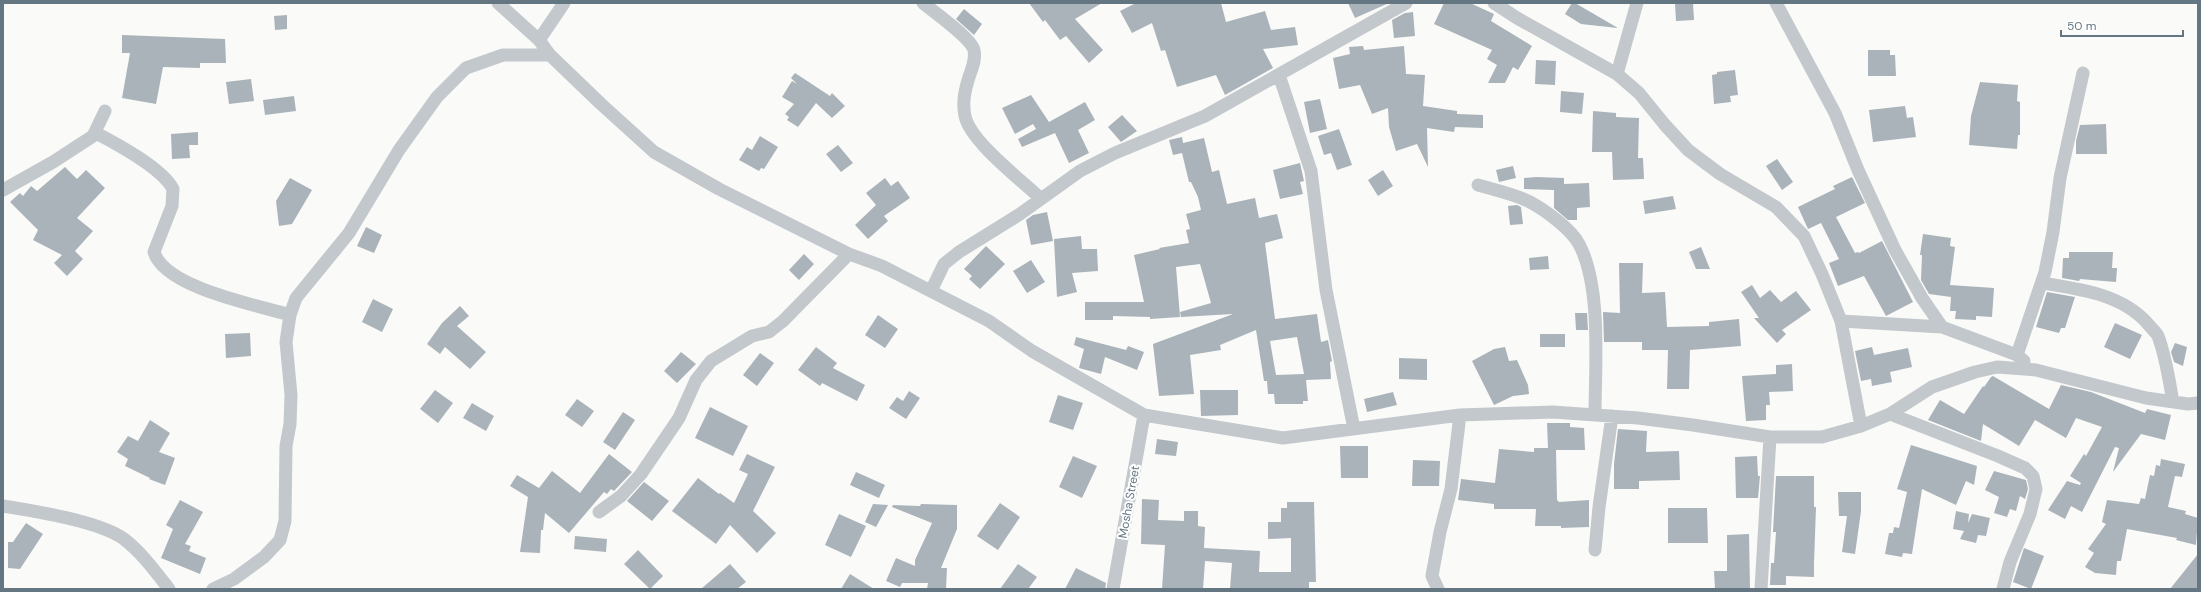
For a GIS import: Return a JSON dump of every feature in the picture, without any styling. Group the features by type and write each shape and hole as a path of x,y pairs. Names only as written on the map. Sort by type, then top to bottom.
{"street":[{"path":"498,3 539,40 550,55 601,104 654,152 719,189 848,254 882,266 989,321 1032,351 1144,415 1283,438 1460,415 1554,412 1693,424 1770,437 1822,437 1861,426 1890,414 1932,387 1975,372 1998,367 2036,370 2146,398 2173,402 2198,403"},
{"path":"539,40 564,3"},
{"path":"923,3 966,39 974,48 975,60 964,92 965,116 972,134 1040,198"},
{"path":"930,291 944,264 959,252 1020,214 1040,198 1080,171 1115,153 1205,116 1406,3"},
{"path":"1494,3 1617,74 1640,93 1665,125 1688,150 1720,174 1776,207 1804,236 1822,274 1841,321 1861,426"},
{"path":"1617,74 1637,3"},
{"path":"1776,3 1835,112 1858,170 1895,250 1922,298 1942,327"},
{"path":"214,589 234,579 264,557 280,540 285,521 286,446 290,424 291,395 286,342 290,314 296,298 349,233 368,198 399,150 436,98 466,68 504,55 550,55"},
{"path":"2017,355 2042,282 2053,232 2060,178 2083,73"},
{"path":"1279,75 1310,171 1326,290 1354,429"},
{"path":"3,190 79,146 96,133 105,111"},
{"path":"96,133 134,155 153,169 173,189 173,198 169,213 154,252 164,266 189,285 290,314"},
{"path":"1478,185 1530,202 1550,214 1578,242 1587,262 1591,281 1595,325 1595,415"},
{"path":"599,512 621,496 640,474 679,418 696,380 711,361 752,336 769,332 783,321 848,254"},
{"path":"2042,282 2090,292 2120,302 2141,316 2157,335 2167,369 2173,402"},
{"path":"1841,321 1942,327 2017,355 2036,370"},
{"path":"1890,414 1998,456 2025,468 2033,476 2036,489 2030,514 2010,562 2003,589"},
{"name":"Mosha Street","path":"1113,589 1144,415"},
{"path":"1438,589 1432,576 1440,532 1451,489 1460,415"},
{"path":"1595,550 1599,507 1612,416"},
{"path":"1760,589 1770,437"},
{"path":"3,506 87,524 123,538 146,559 169,589"}],"building":[{"path":"1029,3 1102,3 1075,19 1103,50 1089,63 1066,36 1060,40 1045,20 1043,22"},
{"path":"1136,3 1221,3 1226,22 1265,11 1271,30 1295,27 1298,45 1263,49 1273,68 1225,95 1216,75 1177,87 1165,50 1161,51 1152,23 1132,33 1120,11"},
{"path":"1348,3 1389,3 1355,18"},
{"path":"1444,3 1470,3 1494,14 1491,21 1532,46 1518,70 1513,67 1505,83 1488,83 1497,65 1487,59 1492,50 1434,24"},
{"path":"1572,3 1575,3 1618,28 1581,24 1565,14"},
{"path":"1675,3 1693,3 1694,20 1676,21"},
{"path":"964,9 982,24 974,35 956,19"},
{"path":"1413,12 1415,36 1394,38 1392,20 1405,13"},
{"path":"287,15 287,29 275,30 274,16"},
{"path":"122,35 225,39 226,63 200,63 200,68 163,67 156,104 122,98 130,53 122,53"},
{"path":"1363,46 1364,50 1404,46 1406,74 1425,75 1423,106 1457,111 1457,114 1483,115 1483,128 1455,127 1454,132 1427,128 1428,167 1417,144 1396,151 1389,127 1388,108 1372,114 1360,85 1339,89 1333,58 1350,54 1349,47"},
{"path":"1868,50 1890,50 1890,55 1895,55 1896,76 1868,76"},
{"path":"1536,60 1556,61 1555,85 1535,84"},
{"path":"1735,70 1738,95 1730,96 1731,102 1714,104 1712,75 1717,74 1717,72"},
{"path":"795,73 830,96 832,93 845,106 832,118 816,103 798,127 787,120 789,117 785,114 794,104 782,97 792,81 797,84 791,78"},
{"path":"251,79 254,101 229,104 226,82"},
{"path":"1980,82 2018,85 2017,101 2020,102 2020,135 2018,135 2017,149 1969,145 1971,116"},
{"path":"1561,91 1584,93 1582,114 1560,112"},
{"path":"1031,95 1049,122 1085,102 1095,120 1078,130 1089,153 1069,163 1055,133 1022,147 1018,139 1036,129 1033,124 1015,134 1002,108"},
{"path":"294,96 296,111 265,115 263,100"},
{"path":"1320,99 1327,129 1310,133 1304,102"},
{"path":"1905,106 1907,118 1913,117 1916,137 1873,142 1869,110"},
{"path":"1593,111 1616,113 1616,117 1639,118 1638,158 1643,158 1644,179 1613,180 1612,152 1592,152"},
{"path":"1122,115 1137,131 1121,142 1108,127"},
{"path":"2106,124 2107,154 2076,154 2076,141 2080,125"},
{"path":"1339,129 1352,165 1337,170 1331,153 1324,155 1318,136"},
{"path":"198,132 198,145 189,145 190,158 172,159 171,134"},
{"path":"760,136 778,147 764,169 761,168 759,171 739,160 747,147 752,150"},
{"path":"1182,137 1183,143 1204,138 1212,172 1219,170 1227,204 1255,198 1259,218 1277,214 1283,238 1265,243 1275,319 1317,314 1321,342 1328,340 1332,361 1330,362 1331,379 1306,380 1308,401 1303,401 1303,404 1275,404 1274,394 1268,394 1267,381 1264,381 1256,330 1220,345 1221,350 1190,355 1194,394 1159,396 1153,344 1233,314 1181,317 1180,312 1211,303 1200,264 1176,267 1180,317 1150,319 1150,317 1113,316 1113,320 1085,320 1085,302 1144,302 1134,255 1160,249 1159,248 1189,243 1186,230 1190,229 1186,214 1201,210 1198,197 1191,182 1189,182 1182,153 1173,155 1169,140","holes":["1297,337 1304,374 1276,375 1270,341"]},
{"path":"838,145 853,163 841,172 826,154"},
{"path":"1777,159 1793,182 1782,190 1766,166"},
{"path":"1300,163 1304,181 1300,182 1303,194 1280,199 1273,170"},
{"path":"1513,166 1516,178 1499,182 1496,170"},
{"path":"65,167 77,179 86,170 105,188 77,218 93,231 75,251 83,259 67,276 54,263 62,255 33,240 38,230 10,202 20,193 23,196 31,186 37,191"},
{"path":"1383,170 1393,186 1378,196 1368,180"},
{"path":"1852,177 1865,203 1836,217 1855,253 1859,253 1882,241 1913,302 1886,316 1864,276 1838,286 1829,263 1839,259 1821,223 1808,229 1798,207 1835,189 1833,186"},
{"path":"290,178 312,190 292,224 279,226 276,201"},
{"path":"885,178 891,186 898,181 910,198 884,216 888,221 868,239 855,225 876,205 866,193"},
{"path":"1524,178 1564,178 1564,184 1589,183 1590,207 1577,208 1577,220 1568,220 1554,208 1554,190 1524,189"},
{"path":"1673,196 1676,209 1645,214 1643,201"},
{"path":"1517,205 1521,207 1523,224 1510,225 1508,206"},
{"path":"1047,212 1053,241 1031,245 1026,220 1033,215"},
{"path":"366,227 382,235 374,253 357,246"},
{"path":"1923,234 1951,238 1950,246 1955,247 1950,285 1994,288 1992,317 1976,316 1976,320 1955,319 1956,311 1950,311 1951,297 1929,294 1921,280 1922,255 1920,255"},
{"path":"1081,236 1082,249 1097,249 1098,271 1072,273 1077,292 1057,297 1054,239"},
{"path":"986,246 1005,264 980,289 969,279 972,276 964,269"},
{"path":"1701,247 1710,269 1696,269 1689,252"},
{"path":"2069,252 2113,252 2112,268 2117,268 2116,282 2080,279 2079,281 2062,278 2063,258 2069,258"},
{"path":"804,254 814,264 799,280 789,270"},
{"path":"1548,256 1549,269 1530,270 1529,258"},
{"path":"1031,260 1045,282 1027,293 1013,271"},
{"path":"1619,263 1643,263 1642,293 1665,292 1667,327 1709,326 1709,322 1739,319 1741,346 1690,350 1689,389 1667,389 1668,350 1642,350 1642,342 1604,342 1603,312 1620,313"},
{"path":"1752,285 1760,298 1770,290 1781,302 1796,291 1811,310 1782,330 1786,334 1777,343 1754,318 1759,318 1741,292"},
{"path":"2047,292 2075,297 2065,328 2061,328 2059,333 2036,327"},
{"path":"373,299 393,309 382,332 362,322"},
{"path":"460,306 469,316 457,326 486,352 470,369 445,347 440,354 427,344 442,323"},
{"path":"1575,313 1587,313 1588,330 1576,330"},
{"path":"878,315 898,329 885,348 865,335"},
{"path":"2115,323 2142,335 2130,359 2104,347"},
{"path":"250,333 251,356 226,358 225,334"},
{"path":"1540,334 1565,334 1565,347 1540,347"},
{"path":"1076,337 1126,350 1128,346 1144,352 1137,370 1105,357 1101,374 1079,368 1084,349 1074,345"},
{"path":"2175,343 2187,347 2183,366 2174,362 2171,352"},
{"path":"816,347 837,363 833,368 865,385 857,401 822,383 820,386 798,370"},
{"path":"1505,347 1509,361 1517,360 1528,385 1529,394 1513,396 1494,405 1472,361 1494,349"},
{"path":"1872,347 1874,355 1908,348 1912,367 1890,372 1892,382 1872,386 1871,379 1861,381 1855,351"},
{"path":"681,352 696,364 677,383 664,371"},
{"path":"760,353 774,363 757,386 743,375"},
{"path":"1399,358 1427,359 1427,380 1399,379"},
{"path":"1792,364 1793,391 1769,392 1770,405 1766,405 1766,420 1746,421 1742,376 1776,374 1776,365"},
{"path":"1993,376 2049,409 2061,385 2091,392 2145,413 2147,409 2171,415 2165,440 2141,434 2113,472 2119,448 2115,447 2082,512 2071,506 2065,519 2048,510 2067,481 2080,485 2081,483 2070,476 2084,454 2086,456 2102,427 2076,418 2066,438 2035,420 2019,446 1983,424 1981,441 1928,420 1940,400 1964,414 1983,386 1984,387"},
{"path":"435,390 453,403 438,423 420,409"},
{"path":"1200,390 1238,390 1238,415 1201,416"},
{"path":"909,391 920,398 906,419 889,408 897,397 903,401"},
{"path":"1393,392 1397,405 1367,412 1364,399"},
{"path":"1058,395 1083,403 1073,430 1049,422"},
{"path":"577,399 594,411 582,427 565,415"},
{"path":"472,403 494,416 486,431 463,418"},
{"path":"710,407 748,426 733,456 695,438"},
{"path":"623,412 635,420 615,450 603,442"},
{"path":"150,420 170,433 159,452 175,458 165,485 149,479 150,478 125,466 128,459 117,452 128,436 138,441"},
{"path":"1547,423 1570,423 1570,427 1584,428 1585,450 1556,450 1557,500 1559,502 1589,500 1589,527 1561,528 1561,526 1535,526 1536,509 1494,509 1494,504 1458,500 1461,479 1495,483 1499,449 1534,452 1534,448 1548,448"},
{"path":"1618,429 1647,431 1646,452 1679,451 1680,480 1639,481 1639,489 1614,489 1614,464"},
{"path":"1157,439 1178,442 1176,456 1155,454"},
{"path":"1911,445 1977,466 1974,485 1966,481 1956,505 1922,489 1912,554 1903,553 1902,557 1885,554 1889,533 1893,533 1894,527 1899,528 1907,492 1897,489"},
{"path":"1340,446 1368,446 1368,478 1341,478"},
{"path":"609,454 632,472 614,491 611,489 607,494 604,492 569,533 545,513 543,530 541,530 540,553 520,552 528,497 510,486 517,475 539,488 552,471 580,493"},
{"path":"747,454 775,467 753,511 776,533 757,553 730,525 716,544 672,511 698,478 734,503 748,474 739,470"},
{"path":"1073,456 1097,466 1082,498 1059,487"},
{"path":"1757,456 1758,476 1760,476 1758,498 1736,498 1735,457"},
{"path":"2161,459 2185,464 2182,477 2175,476 2168,507 2186,511 2185,514 2198,518 2196,545 2176,540 2177,538 2127,529 2121,561 2117,561 2116,575 2095,573 2085,567 2094,553 2088,549 2106,524 2102,522 2107,500 2139,504 2141,498 2145,499 2150,475 2154,476 2156,465 2160,466"},
{"path":"1413,460 1440,461 1439,486 1412,486"},
{"path":"1994,471 2026,480 2028,489 2025,499 2020,496 2016,511 2010,509 2007,517 1994,513 1999,497 1985,490"},
{"path":"856,472 885,485 879,498 850,485"},
{"path":"1776,476 1814,476 1814,507 1816,507 1814,577 1786,576 1786,585 1770,585 1771,563 1774,563 1776,532 1773,532"},
{"path":"644,482 669,501 652,521 627,501"},
{"path":"1838,492 1861,492 1861,511 1855,554 1842,552 1847,516 1839,516"},
{"path":"1142,499 1159,500 1158,520 1184,521 1184,511 1198,511 1198,526 1205,527 1204,548 1260,551 1259,572 1291,572 1291,538 1268,539 1268,522 1281,522 1281,508 1287,508 1287,502 1314,502 1316,582 1309,582 1309,589 1230,589 1232,563 1205,561 1203,589 1162,589 1165,545 1141,544"},
{"path":"180,500 203,512 185,544 191,546 189,551 206,558 200,574 161,558 173,529 166,525"},
{"path":"1000,503 1020,517 998,550 977,536"},
{"path":"873,504 888,505 876,527 865,522"},
{"path":"921,504 957,505 957,529 941,568 947,568 946,589 927,589 928,583 902,583 900,587 886,581 896,558 915,566 915,560 932,523 892,507 893,505 920,506"},
{"path":"1668,508 1707,508 1708,543 1668,543"},
{"path":"1956,511 1969,514 1968,523 1972,514 1990,518 1986,536 1978,535 1976,543 1960,539 1964,531 1953,529"},
{"path":"839,514 866,526 851,557 825,545"},
{"path":"26,523 43,534 20,569 8,568 8,542 13,542"},
{"path":"1749,534 1750,589 1715,589 1714,571 1727,571 1727,535"},
{"path":"575,536 607,539 606,552 574,549"},
{"path":"2024,548 2044,556 2031,589 2013,582"},
{"path":"638,550 663,576 650,589 624,564"},
{"path":"2198,554 2198,589 2170,589"},
{"path":"730,564 746,582 737,589 701,589"},
{"path":"1018,564 1037,577 1028,589 1000,589"},
{"path":"1076,568 1106,583 1105,589 1065,589"},
{"path":"850,574 874,589 841,589"}]}
